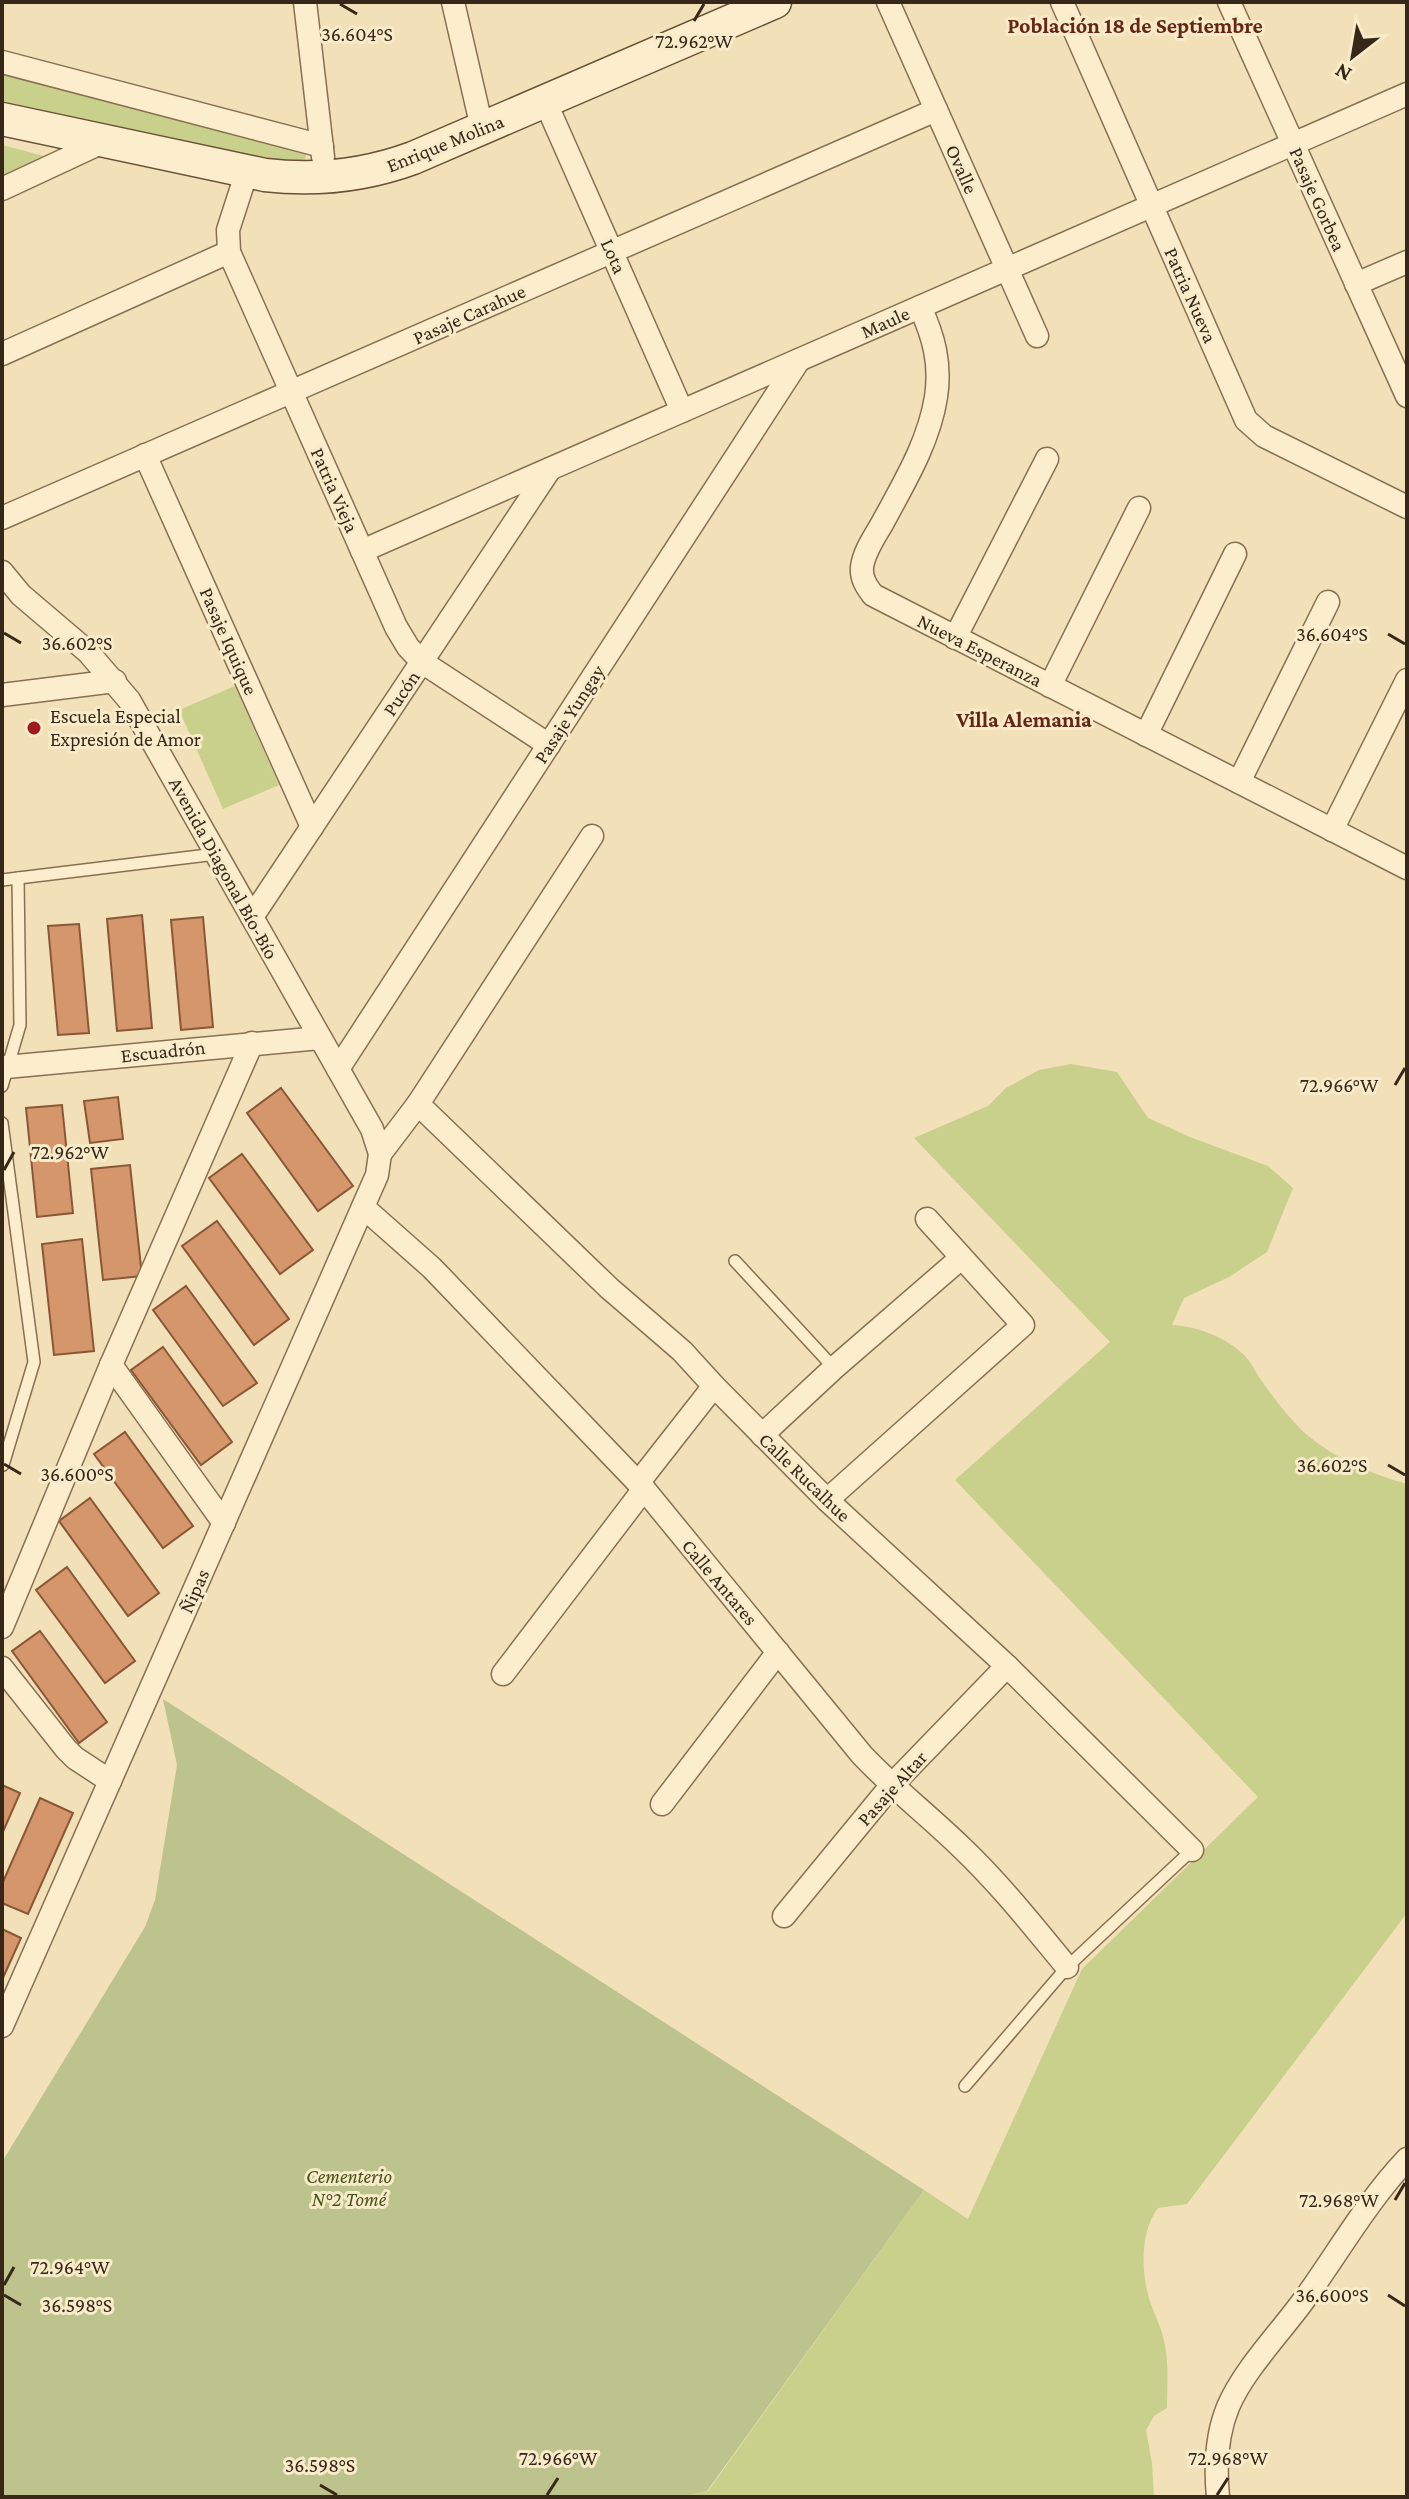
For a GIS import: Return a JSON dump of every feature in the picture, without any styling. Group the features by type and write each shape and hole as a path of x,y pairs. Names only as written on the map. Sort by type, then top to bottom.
{"main road":[{"name":"Enrique Molina","path":"2,119 283,177 325,178 372,172 393,166 775,2"}],"street":[{"path":"305,2 325,178"},
{"path":"453,2 482,128"},
{"name":"Ovalle","path":"888,2 1037,336"},
{"name":"Patria Nueva","path":"1062,2 1241,410 1251,426 1264,436 1407,507"},
{"name":"Pasaje Gorbea","path":"1229,2 1407,396"},
{"path":"2,62 322,146"},
{"name":"Maule","path":"362,551 1407,94"},
{"name":"Lota","path":"545,101 682,411"},
{"name":"Pasaje Carahue","path":"2,518 936,110"},
{"path":"2,189 106,140"},
{"path":"2,354 229,252 228,230 247,171"},
{"name":"Patria Vieja","path":"229,252 402,637 422,662 549,745"},
{"path":"1356,284 1407,262"},
{"name":"Nueva Esperanza","path":"920,307 936,351 936,399 929,427 911,469 864,560 862,578 873,595 1407,868"},
{"name":"Pasaje Yungay","path":"338,1069 800,359"},
{"name":"Pasaje Iquique","path":"145,455 312,827"},
{"path":"955,638 1047,459"},
{"name":"Pucón","path":"252,917 551,468"},
{"path":"1050,686 1139,508"},
{"path":"1146,735 1235,554"},
{"name":"Avenida Diagonal Bío-Bío","path":"2,572 21,595 88,652 129,700 376,1137 380,1154"},
{"path":"1239,782 1328,602"},
{"path":"1332,830 1407,680"},
{"path":"2,695 115,681"},
{"path":"380,1154 418,1104 592,836"},
{"name":"Escuadrón","path":"3,1072 320,1038"},
{"path":"2,1627 111,1365 252,1043"},
{"name":"Calle Rucalhue","path":"418,1104 609,1288 682,1351 827,1500 1007,1666 1192,1850"},
{"name":"Ñipas","path":"2,2026 377,1175 380,1154"},
{"name":"Calle Antares","path":"363,1207 432,1268 641,1486 862,1755 891,1786 962,1848 1006,1894 1067,1967"},
{"path":"827,1500 1023,1325 927,1219"},
{"path":"762,1435 961,1258"},
{"path":"111,1365 224,1523"},
{"path":"503,1674 714,1386"},
{"path":"662,1804 778,1652"},
{"name":"Pasaje Altar","path":"784,1916 891,1786 1007,1666"},
{"path":"2,1668 66,1749 110,1781"},
{"path":"1218,2497 1218,2445 1229,2404 1375,2197 1407,2159"}],"lane":[{"path":"2,880 216,854"},
{"path":"3,1072 20,1025 18,878"},
{"path":"2,1123 34,1362 3,1465"},
{"path":"735,1261 834,1368"},
{"path":"965,2086 1067,1967 1192,1850"}],"green space":[{"path":"2,68 307,148 304,167 290,167 2,104"},
{"path":"2,145 48,157 2,178"},
{"path":"235,686 279,785 223,809 179,710"},
{"path":"1071,1064 1117,1072 1148,1118 1268,1166 1293,1188 1267,1252 1229,1277 1184,1298 1172,1325 1202,1331 1230,1344 1247,1358 1275,1400 1307,1435 1354,1465 1407,1484 1407,1913 1187,2204 1158,2208 1152,2218 1145,2242 1144,2268 1151,2304 1164,2340 1168,2377 1167,2408 1154,2416 1146,2430 1154,2497 681,2497 708,2491 924,2190 968,2219 1082,1969 1258,1797 955,1480 1110,1342 914,1138 988,1106 1006,1088 1039,1070"},
{"name":"Cementerio N°2 Tomé","path":"163,1699 924,2190 707,2491 681,2497 9,2497 2,2494 2,2162 145,1927 155,1900 177,1765"}],"building":[{"path":"142,915 152,1028 117,1031 107,919"},
{"path":"203,917 213,1027 181,1030 171,920"},
{"path":"79,924 89,1033 58,1035 48,926"},
{"path":"281,1088 353,1186 318,1211 247,1113"},
{"path":"118,1097 123,1139 90,1143 84,1101"},
{"path":"62,1105 73,1213 37,1217 26,1108"},
{"path":"242,1154 313,1250 280,1274 209,1178"},
{"path":"130,1165 142,1276 103,1280 91,1169"},
{"path":"217,1221 289,1319 254,1345 182,1246"},
{"path":"82,1239 94,1351 54,1355 42,1244"},
{"path":"186,1286 257,1383 223,1406 153,1310"},
{"path":"163,1347 232,1442 201,1465 131,1370"},
{"path":"125,1432 193,1526 163,1548 94,1454"},
{"path":"90,1498 159,1593 128,1616 59,1521"},
{"path":"67,1567 135,1661 105,1683 36,1590"},
{"path":"40,1631 107,1722 79,1743 12,1651"},
{"path":"2,1785 20,1793 2,1834"},
{"path":"40,1798 73,1813 28,1914 2,1903 2,1884"},
{"path":"2,1929 21,1938 2,1980"}],"place":[{"name":"Escuela Especial Expresión de Amor","path":"34,728"}],"district":[{"name":"Población 18 de Septiembre","path":"1135,25"},
{"name":"Villa Alemania","path":"1024,719"}]}
